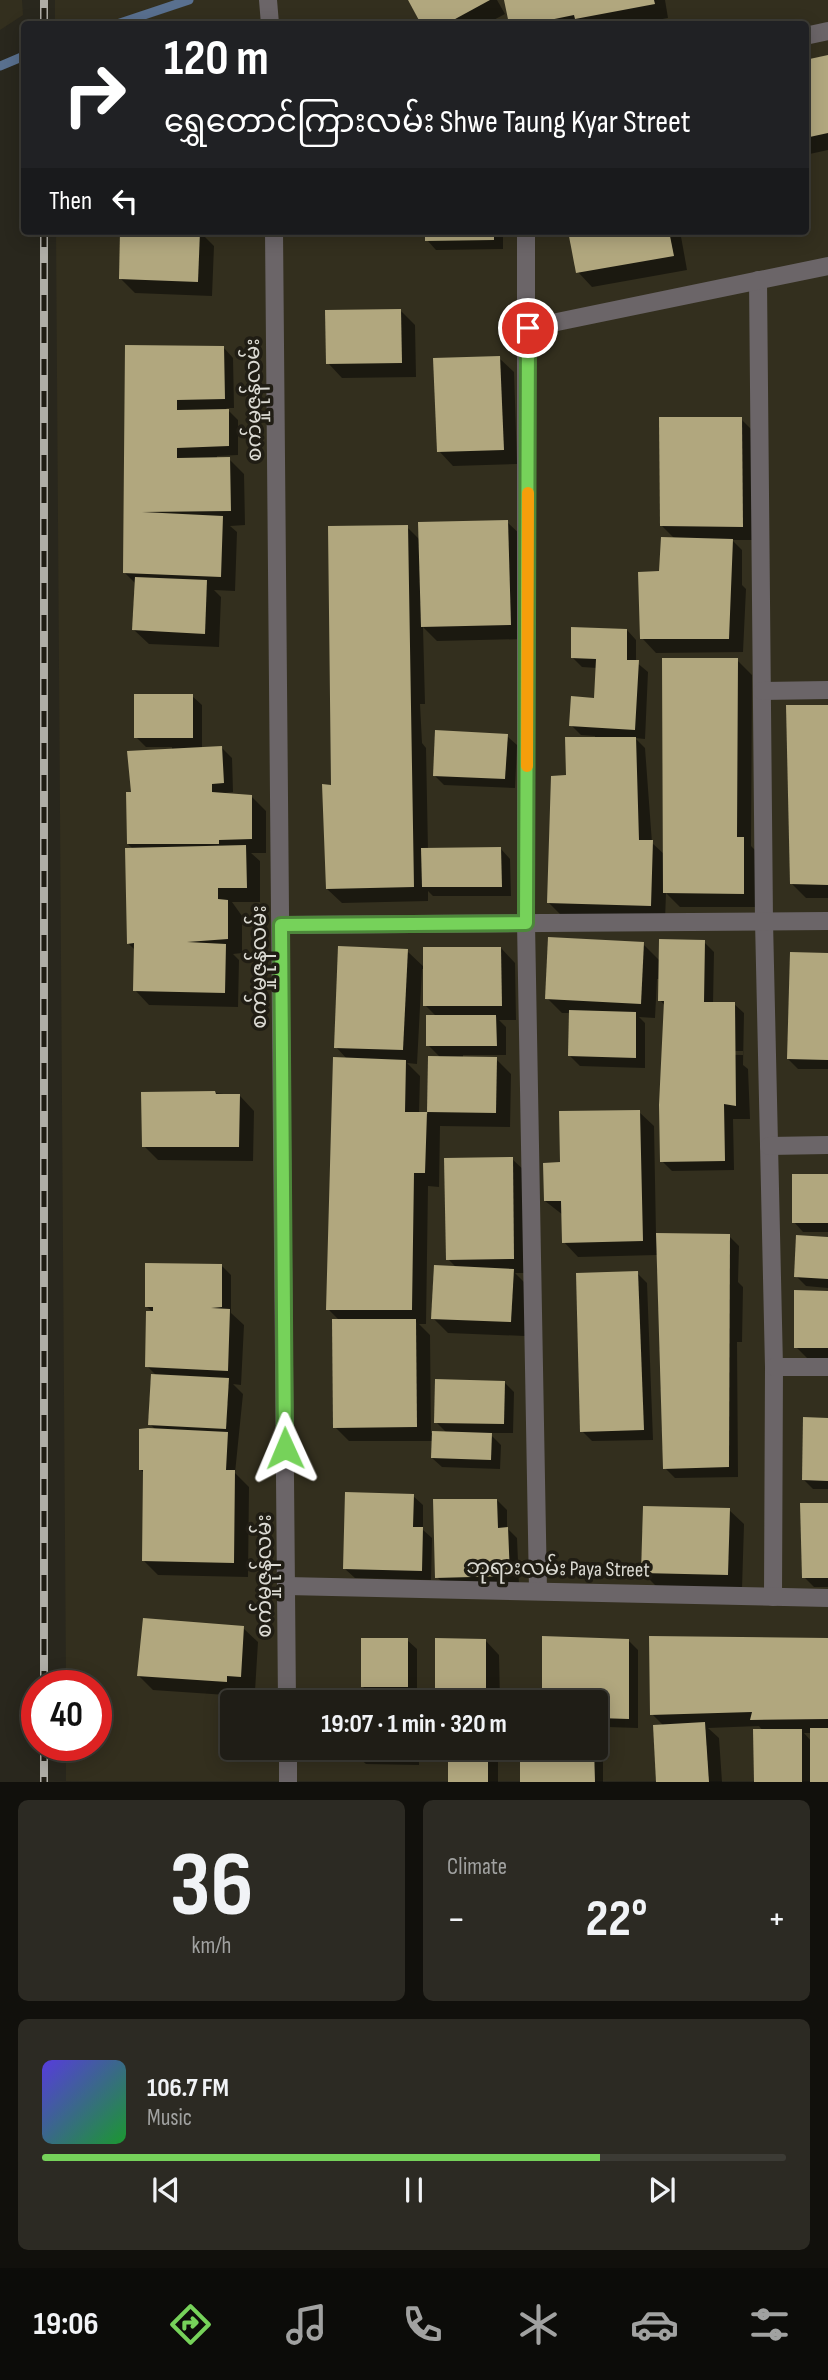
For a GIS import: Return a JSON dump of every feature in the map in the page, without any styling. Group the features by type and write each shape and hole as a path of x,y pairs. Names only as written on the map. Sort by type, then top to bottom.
{"street":[{"path":"268,0 270,21"},
{"path":"809,35 828,32"},
{"name":"စက်မှုဇုန်လမ်း","path":"274,235 287,1690"},
{"path":"526,235 526,923 538,1590"},
{"path":"528,328 828,265"},
{"path":"758,280 764,921 774,1367 773,1597"},
{"path":"762,691 828,690"},
{"path":"281,925 828,921"},
{"path":"769,1146 828,1145"},
{"path":"774,1367 828,1367"},
{"name":"ဘုရားလမ်း Paya Street","path":"286,1586 828,1598"},
{"path":"288,1760 288,1782"}],"shaded area":[{"path":"0,0 22,0 23,15 0,30"},
{"path":"55,0 828,0 828,1781 66,1781 66,1761 112,1761 112,1670 66,1670 56,235 809,235 809,21 55,21"}],"building":[{"path":"408,0 490,0 452,21 419,21"},
{"path":"504,0 654,0 655,4 575,19 574,15 545,21 508,21"},
{"path":"828,55 828,133 809,137 809,59"},
{"path":"120,235 200,235 198,282 119,279"},
{"path":"425,235 494,235 494,240 425,241"},
{"path":"569,235 670,235 674,256 576,273"},
{"path":"401,309 402,363 326,364 325,310"},
{"path":"125,345 224,346 225,399 177,400 177,410 229,409 229,446 177,448 177,458 230,457 231,511 142,512 223,516 221,577 123,573"},
{"path":"500,356 504,450 437,452 433,358"},
{"path":"659,417 742,417 743,527 660,526"},
{"path":"508,520 511,625 421,627 418,522"},
{"path":"408,525 414,887 326,889 322,784 331,785 328,526"},
{"path":"661,537 733,539 729,639 640,639 638,572 659,571"},
{"path":"135,577 207,580 205,634 132,630"},
{"path":"571,627 627,629 627,660 639,660 635,730 569,726 571,696 594,698 596,659 571,658"},
{"path":"662,658 738,658 737,837 744,837 744,894 663,893"},
{"path":"134,694 193,694 193,738 134,738"},
{"path":"786,705 828,705 828,885 790,884"},
{"path":"435,730 508,734 505,779 433,776"},
{"path":"565,737 636,737 639,840 653,840 651,906 547,903 551,776 566,775"},
{"path":"222,746 224,783 212,784 212,792 252,795 252,839 219,840 219,844 127,844 126,792 131,792 127,751"},
{"path":"246,845 247,888 218,888 218,899 228,900 228,939 187,942 226,944 225,993 133,991 134,943 127,944 125,848"},
{"path":"501,847 502,887 422,887 421,848"},
{"path":"548,937 644,942 641,1004 545,999"},
{"path":"659,939 705,940 704,1002 735,1002 736,1106 724,1104 725,1161 660,1162 659,1105 664,1001 658,1001"},
{"path":"338,946 408,949 403,1050 334,1048"},
{"path":"423,947 501,947 502,1006 423,1006"},
{"path":"790,952 828,953 828,1060 787,1059"},
{"path":"569,1010 636,1012 636,1058 568,1056"},
{"path":"426,1015 496,1015 497,1046 426,1046"},
{"path":"428,1056 497,1057 496,1113 427,1112"},
{"path":"333,1057 406,1060 405,1112 427,1112 425,1173 414,1173 412,1310 326,1310"},
{"path":"215,1091 216,1094 240,1094 239,1147 142,1147 141,1092"},
{"path":"640,1110 643,1241 562,1243 561,1201 544,1201 543,1163 560,1162 559,1111"},
{"path":"513,1157 514,1259 446,1260 444,1158"},
{"path":"792,1174 828,1174 828,1223 792,1223"},
{"path":"656,1233 730,1234 729,1467 663,1469"},
{"path":"796,1235 828,1237 828,1279 794,1277"},
{"path":"145,1263 222,1264 222,1307 211,1308 230,1309 228,1371 145,1367 146,1311 153,1311 153,1307 145,1307"},
{"path":"434,1265 514,1269 511,1322 431,1319"},
{"path":"638,1271 644,1430 580,1432 576,1273"},
{"path":"794,1290 828,1291 828,1348 794,1348"},
{"path":"332,1319 416,1319 417,1427 333,1428"},
{"path":"151,1374 229,1378 226,1429 148,1425"},
{"path":"435,1379 505,1381 504,1424 434,1423"},
{"path":"803,1417 828,1418 828,1481 802,1480"},
{"path":"139,1429 228,1432 226,1470 235,1470 234,1563 142,1561 143,1470 139,1470"},
{"path":"432,1431 492,1433 491,1460 431,1458"},
{"path":"345,1492 414,1494 413,1527 423,1527 422,1571 343,1569"},
{"path":"433,1499 497,1499 498,1528 508,1527 510,1576 435,1578"},
{"path":"800,1503 828,1503 828,1578 802,1578"},
{"path":"643,1506 730,1508 728,1575 641,1573"},
{"path":"143,1618 244,1626 241,1677 227,1676 227,1682 137,1676"},
{"path":"542,1636 629,1639 629,1719 608,1718 608,1690 542,1690"},
{"path":"649,1636 828,1638 828,1719 750,1720 752,1712 650,1715"},
{"path":"361,1638 408,1638 408,1687 361,1687"},
{"path":"435,1638 486,1639 486,1690 435,1690"},
{"path":"705,1722 709,1782 656,1782 653,1725"},
{"path":"810,1728 828,1728 828,1782 810,1782"},
{"path":"753,1729 802,1729 802,1782 754,1782"},
{"path":"448,1760 488,1760 488,1782 448,1782"},
{"path":"520,1760 594,1760 595,1782 520,1782"}],"waterway":[{"path":"126,21 189,0"},
{"path":"0,66 21,57"}],"railway":[{"path":"44,0 44,21"},
{"path":"44,235 44,1670"},
{"path":"44,1761 44,1782"}],"slow traffic":[{"path":"527,766 528,493"}],"route":[{"path":"285,1448 281,925 526,923 528,328"}]}
